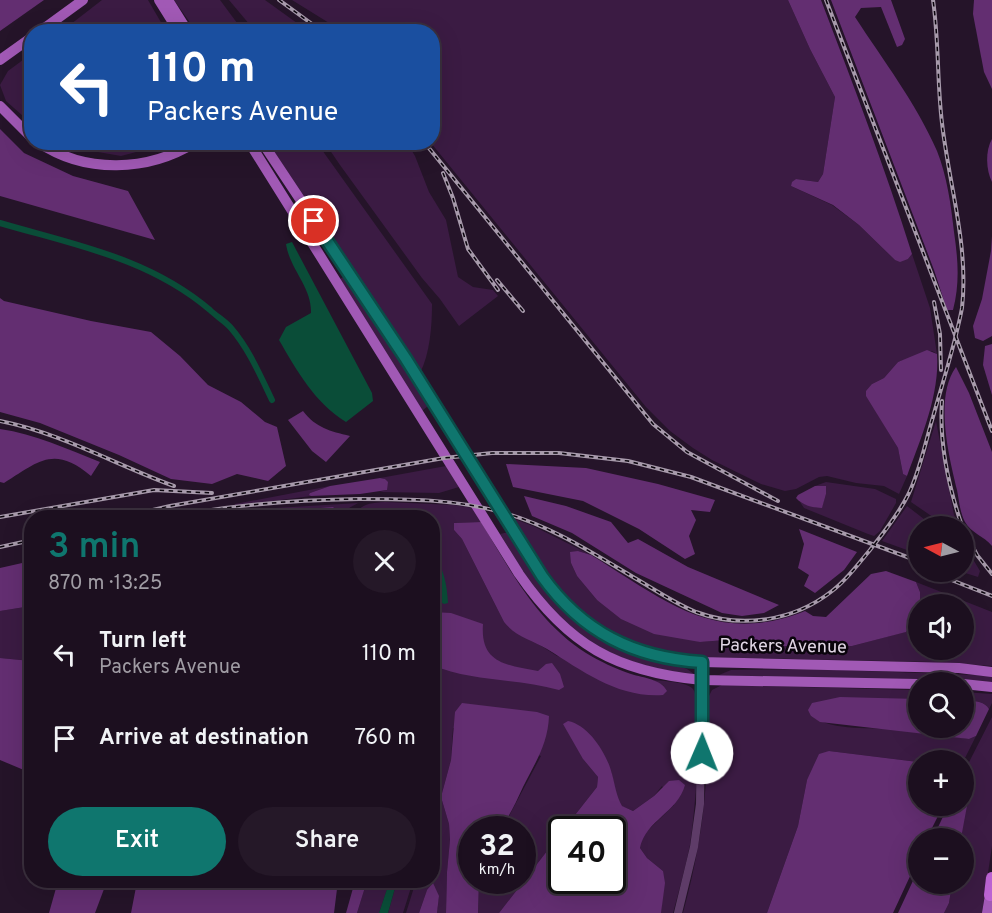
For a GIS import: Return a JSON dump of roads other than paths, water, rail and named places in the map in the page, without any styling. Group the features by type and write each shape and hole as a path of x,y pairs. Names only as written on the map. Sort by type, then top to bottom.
{"main road":[{"path":"50,24 83,0"},
{"path":"159,0 174,24"},
{"path":"168,0 183,24"},
{"path":"0,60 24,43"},
{"path":"0,106 24,130"},
{"path":"54,150 71,158 116,166 151,162 181,150"},
{"name":"Packers Avenue","path":"254,150 535,597 562,626 604,655 667,677 702,680 908,684"},
{"name":"Packers Avenue","path":"267,150 406,359 556,596 591,626 638,651 671,659 702,662 959,668 992,672"},
{"path":"974,685 992,687"},
{"path":"987,913 991,885"}],"street":[{"path":"678,913 694,847 700,804 702,662"}],"waterway":[{"path":"0,223 110,255 137,265 187,292 231,328 254,362 272,400"}],"railway":[{"path":"279,0 312,24"},
{"path":"826,0 992,431"},
{"path":"213,510 261,504 359,499 466,504 519,517 536,524 696,612 731,620 749,621 784,615 817,601 837,587 870,550 908,495 922,457 962,308 961,239 942,123 933,0"},
{"path":"430,150 653,424 687,452 778,501"},
{"path":"443,173 468,249 498,290"},
{"path":"497,280 523,311"},
{"path":"934,302 940,334 941,370"},
{"path":"942,401 941,417 946,465 959,516"},
{"path":"0,421 67,441 174,486"},
{"path":"153,510 444,458 492,453 559,453 628,461 691,477 908,557"},
{"path":"40,510 154,490 212,493"},
{"path":"0,517 24,513"},
{"path":"0,547 24,542"},
{"path":"974,549 992,574"},
{"path":"956,582 992,596"}]}
